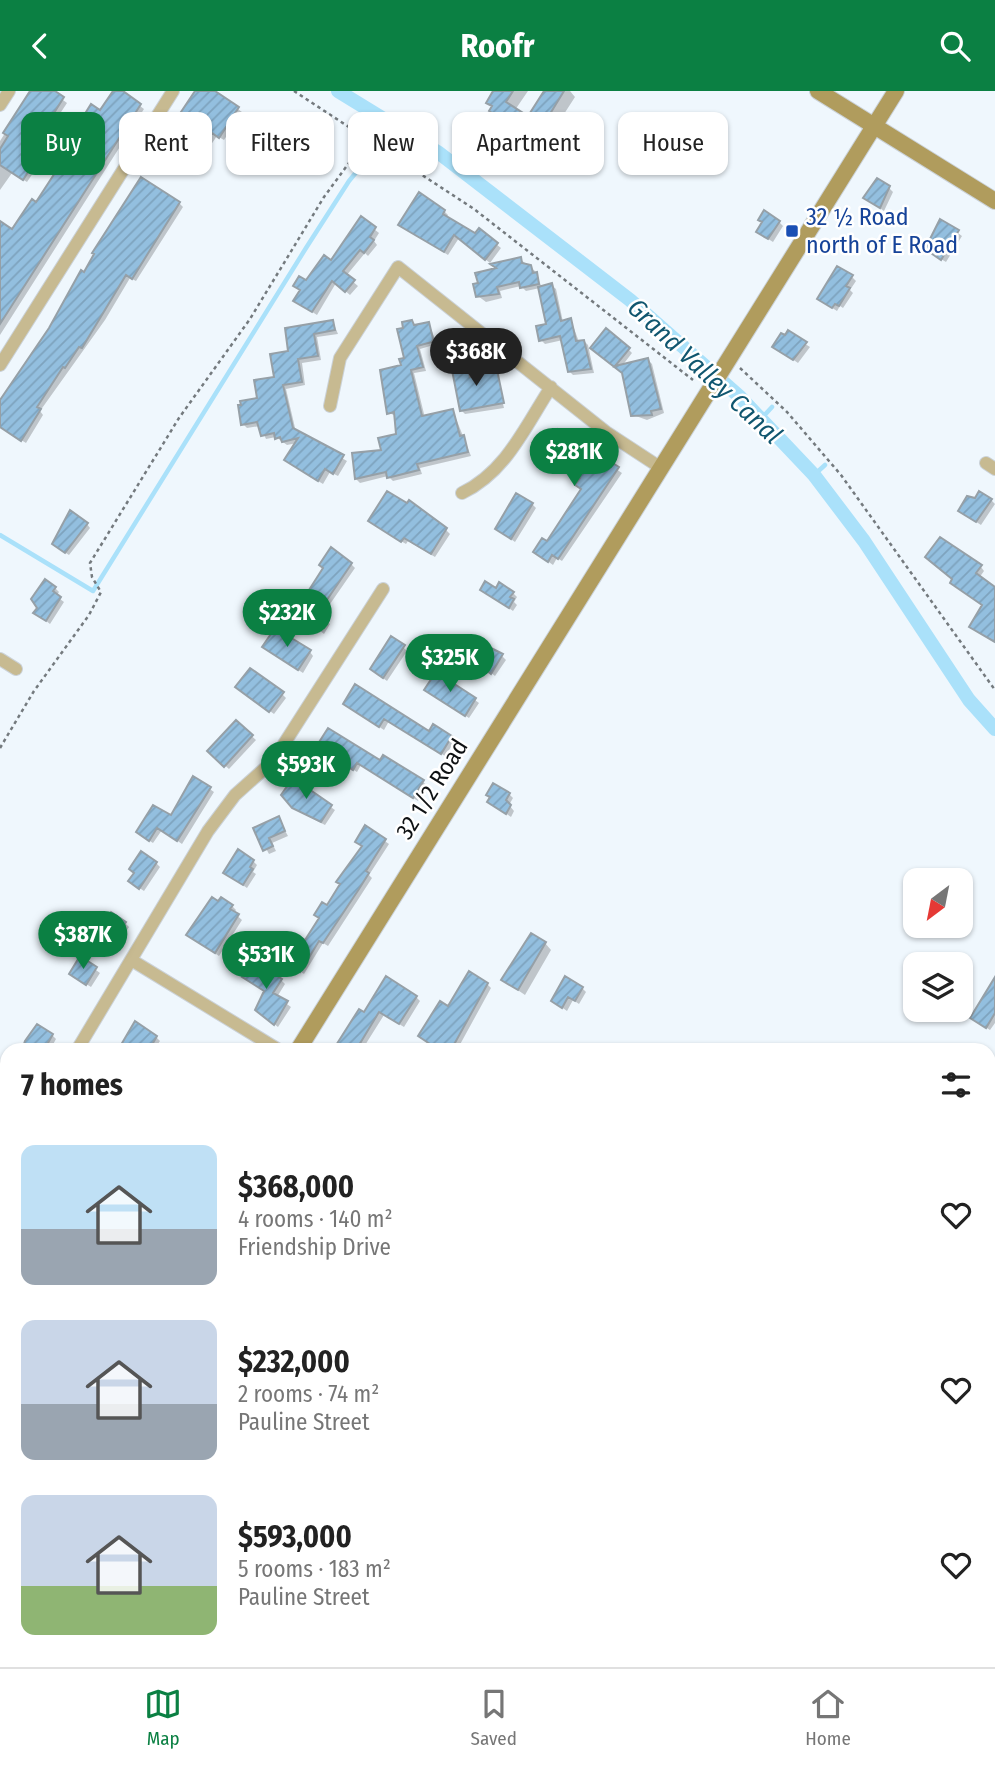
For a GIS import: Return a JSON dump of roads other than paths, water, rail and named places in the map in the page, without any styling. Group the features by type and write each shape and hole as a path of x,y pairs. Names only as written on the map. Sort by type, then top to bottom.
{"street":[{"path":"0,105 9,91"},
{"path":"0,365 173,91"},
{"path":"818,91 995,201"},
{"name":"32 1/2 Road","path":"302,1043 896,91"},
{"path":"330,406 340,358 398,267 606,432 661,468"},
{"path":"462,493 481,484 497,471 551,387"},
{"path":"81,1043 133,961 208,831 235,795 273,761 383,589"},
{"path":"0,659 16,669"},
{"path":"133,961 268,1043"}],"waterway":[{"name":"Grand Valley Canal","path":"338,91 439,153 630,300 740,397 814,475 864,541 969,700 995,729"},
{"path":"0,535 93,591 354,175"},
{"path":"761,419 772,407"},
{"path":"814,475 825,465"}],"place":[{"name":"32 ½ Road north of E Road","path":"792,231"}]}
